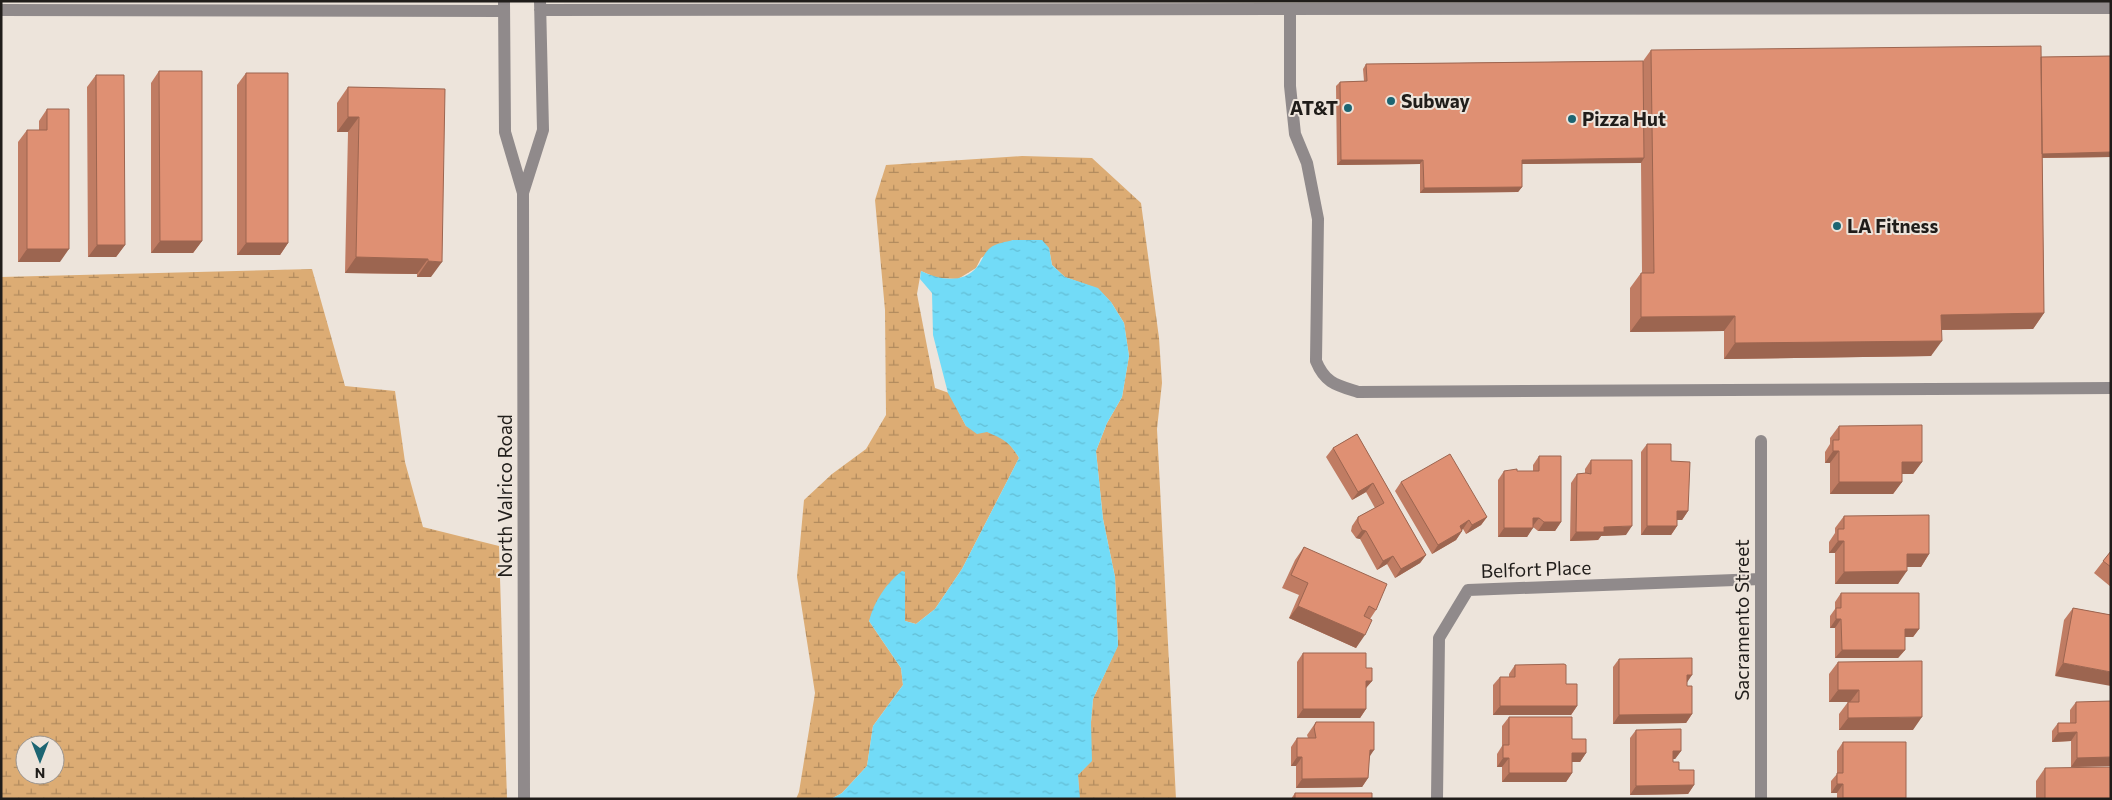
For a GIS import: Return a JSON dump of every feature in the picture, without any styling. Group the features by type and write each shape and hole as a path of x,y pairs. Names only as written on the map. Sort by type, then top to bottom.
{"street":[{"path":"540,6 1033,5 1290,9 1352,5 1484,5 2111,8"},
{"path":"1,10 142,6 504,6"},
{"name":"North Valrico Road","path":"504,6 506,132 523,193 524,799"},
{"name":"North Valrico Road","path":"523,193 543,130 540,6"},
{"path":"1290,9 1290,86 1295,134 1306,163 1318,218 1316,360 1321,373 1329,382 1358,392 2111,388"},
{"name":"Sacramento Street","path":"1761,441 1761,799"},
{"name":"Belfort Place","path":"1437,799 1439,638 1468,590 1762,579"}],"green space":[{"path":"1022,156 1092,158 1141,203 1159,338 1162,383 1157,429 1176,799 1080,799 1079,797 1078,775 1091,761 1093,699 1118,645 1115,577 1103,519 1096,451 1107,423 1122,397 1129,356 1124,323 1111,302 1098,289 1065,277 1052,265 1049,248 1013,240 981,258 976,268 958,279 937,278 921,271 917,294 935,388 949,393 966,426 1003,439 1019,458 962,569 935,609 916,624 905,621 905,573 869,621 901,668 903,685 873,726 867,766 842,793 831,799 796,799 799,792 815,693 797,577 804,500 832,474 866,449 886,415 885,310 875,200 886,165"},
{"path":"312,269 345,386 395,391 405,462 423,527 499,546 507,799 1,799 1,277"}],"water":[{"path":"1013,240 1042,240 1049,248 1052,265 1065,277 1098,288 1111,302 1124,323 1129,356 1122,397 1107,423 1096,451 1103,519 1115,577 1118,646 1093,699 1091,722 1092,761 1078,775 1080,799 831,799 842,793 867,766 873,726 903,685 901,668 869,621 877,600 891,581 902,571 905,572 905,621 916,624 935,609 962,569 1019,458 1002,439 987,432 977,434 966,426 948,393 933,335 932,293 920,279 921,271 950,279 964,276 971,273 977,267 992,246"}],"building":[{"name":"LA Fitness","path":"2041,46 2044,313 1941,315 1942,341 1735,343 1735,316 1641,317 1641,273 1654,273 1651,50"},
{"path":"2111,56 2111,152 2042,154 2041,57"},
{"path":"1643,61 1644,158 1522,160 1522,187 1424,188 1423,160 1341,160 1340,82 1367,81 1366,64"},
{"path":"159,71 202,71 202,241 160,241"},
{"path":"246,73 288,73 288,243 246,243"},
{"path":"96,75 124,75 125,245 97,245"},
{"path":"348,87 445,89 442,262 428,261 428,259 356,257 359,117 348,117"},
{"path":"47,109 69,109 69,249 27,249 27,130 47,130"},
{"path":"1922,425 1922,462 1902,462 1902,482 1839,482 1839,451 1833,451 1833,440 1839,440 1839,426"},
{"path":"1357,434 1426,555 1401,569 1393,556 1383,561 1366,531 1362,530 1358,522 1358,517 1384,503 1373,483 1358,492 1333,448"},
{"path":"1647,444 1671,444 1671,461 1690,462 1688,511 1677,511 1677,526 1647,526"},
{"path":"1450,454 1487,517 1472,525 1469,520 1460,526 1462,531 1438,545 1401,482"},
{"path":"1539,456 1561,456 1561,522 1544,522 1539,518 1533,518 1533,528 1504,528 1504,471 1517,469 1517,471 1539,471"},
{"path":"1591,460 1632,460 1632,526 1604,527 1604,532 1576,532 1577,474 1591,474"},
{"path":"1929,515 1929,554 1907,554 1907,571 1844,572 1844,541 1838,541 1838,529 1844,529 1844,516"},
{"path":"1304,547 1387,584 1376,610 1369,606 1364,616 1372,620 1365,635 1298,606 1308,583 1291,575"},
{"path":"2111,551 2111,567 2103,561"},
{"path":"1841,593 1919,593 1919,629 1905,629 1905,650 1842,650 1841,619 1836,619 1836,608 1841,608"},
{"path":"2073,608 2111,615 2111,672 2063,663"},
{"path":"1303,653 1366,653 1366,668 1372,668 1372,681 1366,681 1366,709 1303,709"},
{"path":"1692,658 1692,675 1687,675 1687,686 1692,686 1692,714 1619,715 1619,659"},
{"path":"1922,661 1922,717 1848,718 1848,702 1859,702 1859,690 1838,690 1838,662"},
{"path":"1515,665 1566,665 1566,684 1577,684 1577,706 1500,706 1500,677 1515,677"},
{"path":"2111,701 2111,757 2077,758 2077,732 2058,733 2058,723 2076,723 2076,702"},
{"path":"1509,717 1572,717 1572,739 1586,739 1586,753 1572,753 1572,773 1509,773 1509,758 1503,758 1503,745 1509,745"},
{"path":"1316,722 1374,722 1374,750 1370,750 1368,778 1302,779 1302,757 1297,757 1297,738 1316,738 1314,727"},
{"path":"1681,729 1681,751 1673,751 1673,762 1679,762 1679,770 1694,770 1694,785 1636,786 1636,730"},
{"path":"1843,742 1906,742 1906,798 1843,798 1843,784 1837,784 1837,773 1843,773"},
{"path":"2111,767 2111,799 2045,799 2045,768"},
{"path":"1295,793 1372,793 1372,799 1295,799"}],"place":[{"name":"Subway","path":"1391,101"},
{"name":"AT&T","path":"1348,108"},
{"name":"Pizza Hut","path":"1572,119"},
{"name":"LA Fitness","path":"1837,226"}]}
